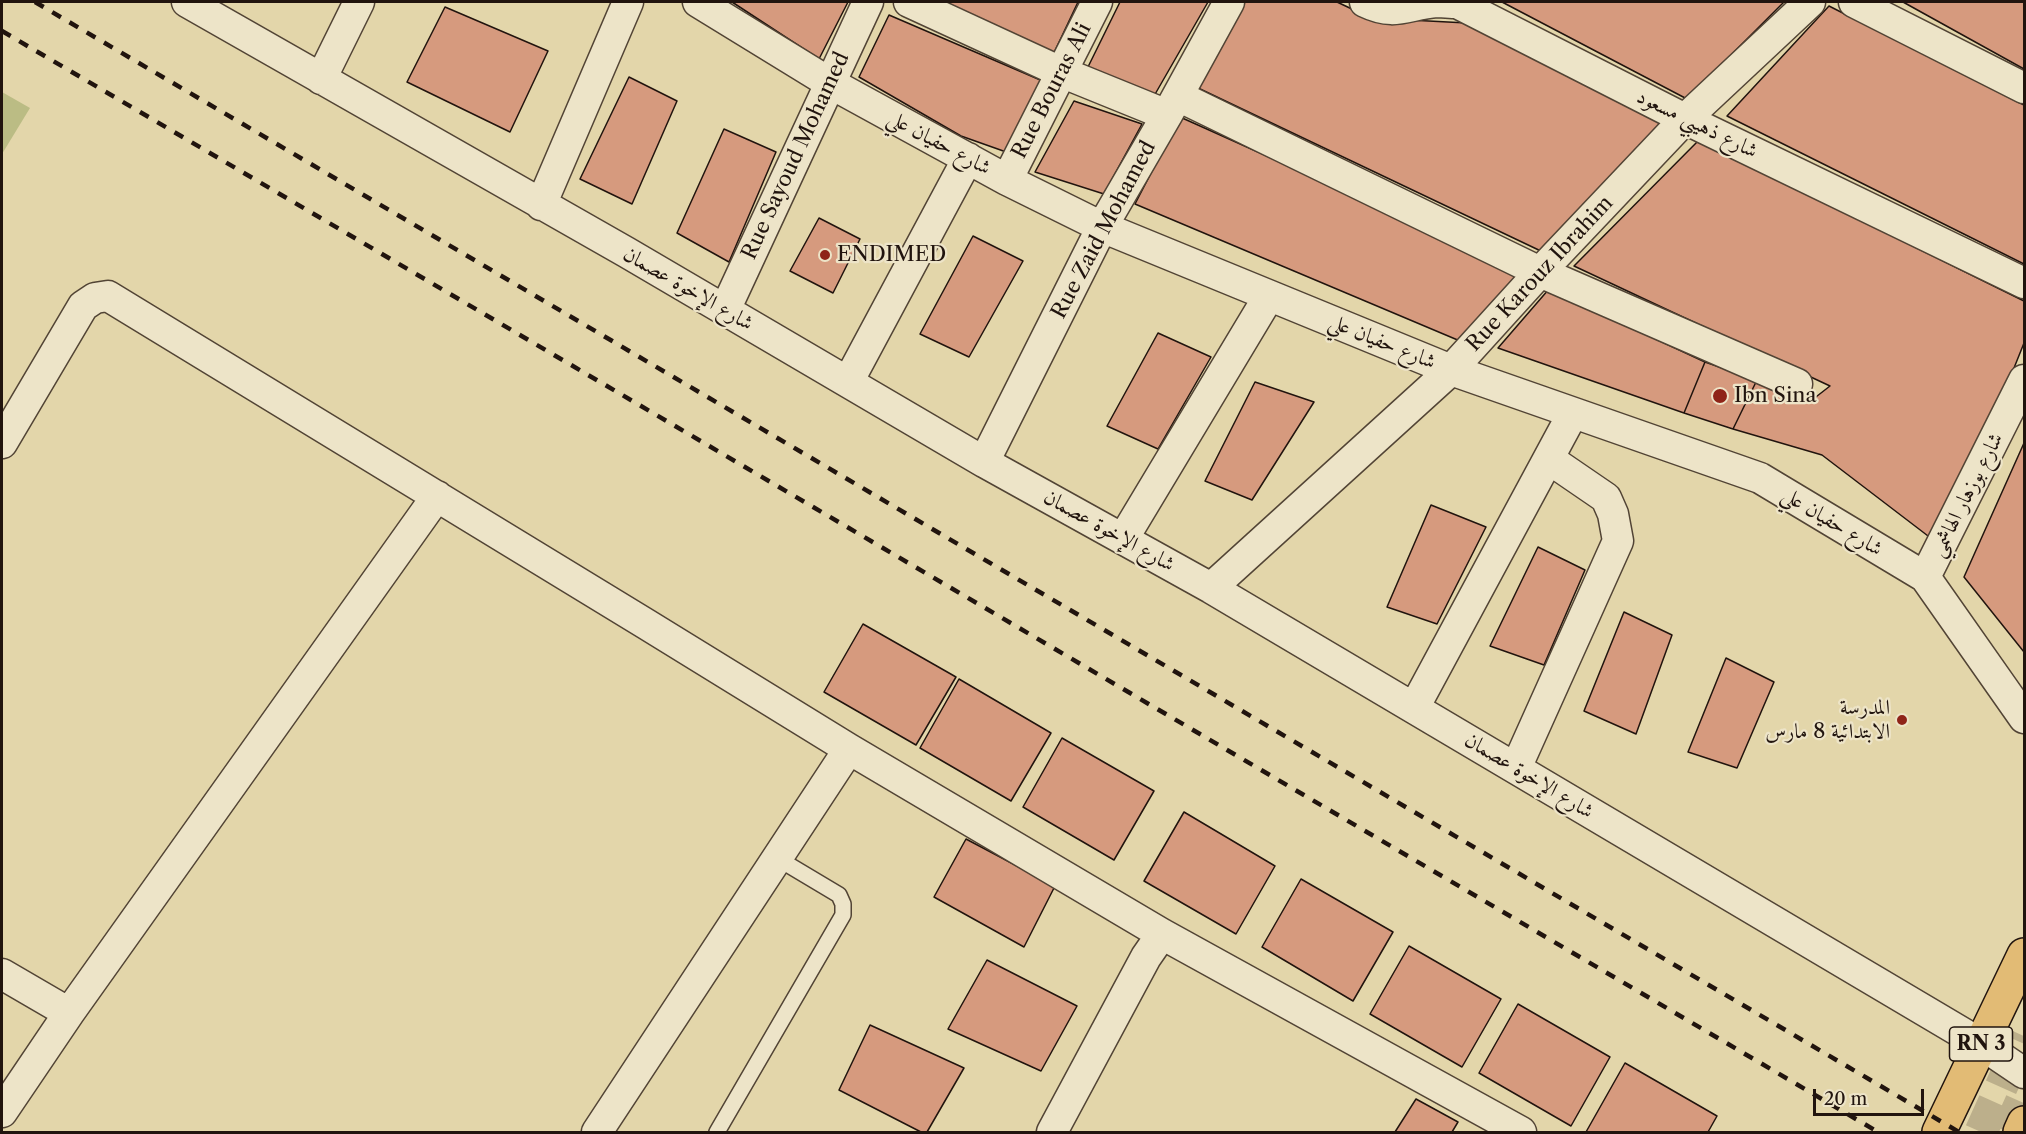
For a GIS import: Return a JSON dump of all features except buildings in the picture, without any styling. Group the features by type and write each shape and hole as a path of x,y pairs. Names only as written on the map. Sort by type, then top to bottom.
{"main road":[{"name":"RN 3","path":"1939,1132 2025,955"},
{"path":"2020,1132 2025,1124"}],"street":[{"name":"شارع الإخوة عصمان","path":"187,2 424,136 984,462 1211,588 1981,1044 2025,1073"},
{"path":"321,79 359,2"},
{"path":"541,205 628,2"},
{"name":"شارع حفيان علي","path":"698,2 830,83 1007,180 1102,227 1451,370 1760,478 1925,578 2025,718"},
{"name":"Rue Sayoud Mohamed","path":"725,310 868,2"},
{"path":"909,2 1061,72 1173,105 1540,272 1797,384"},
{"name":"Rue Bouras Ali","path":"1007,180 1097,2"},
{"name":"Rue Zaid Mohamed","path":"984,462 1102,227 1173,105 1229,2"},
{"name":"شارع ذهيبي مسعود","path":"1365,2 1377,8 1398,10 1436,2 1456,3 1685,119 2025,283"},
{"name":"Rue Karouz Ibrahim","path":"1211,588 1451,370 1685,119 1810,2"},
{"path":"1854,2 2025,88"},
{"path":"848,382 968,158"},
{"path":"2,443 83,306 95,298 108,296 849,749 1162,934 1521,1132"},
{"path":"1123,539 1269,296"},
{"name":"شارع بوزهار الهاشمي","path":"1925,578 2025,380"},
{"path":"1414,708 1573,413"},
{"path":"1516,768 1618,541 1613,514 1606,498 1549,459"},
{"path":"2,1112 69,1013 438,496"},
{"path":"597,1132 849,749"},
{"path":"1052,1132 1146,957 1162,934"},
{"path":"2,974 69,1013"}],"lane":[{"path":"717,1132 843,915 843,904 838,895 777,858"}],"green space":[{"path":"2,92 30,108 2,154"}],"tunnel":[{"path":"1981,1132 2024,1036"},
{"path":"2008,1132 2024,1096"}],"railway":[{"path":"35,2 1959,1132"},
{"path":"2,31 1878,1132"}],"place":[{"name":"ENDIMED","path":"825,255"},
{"name":"Ibn Sina","path":"1720,396"},
{"name":"المدرسة الابتدائية 8 مارس","path":"1902,720"}]}
